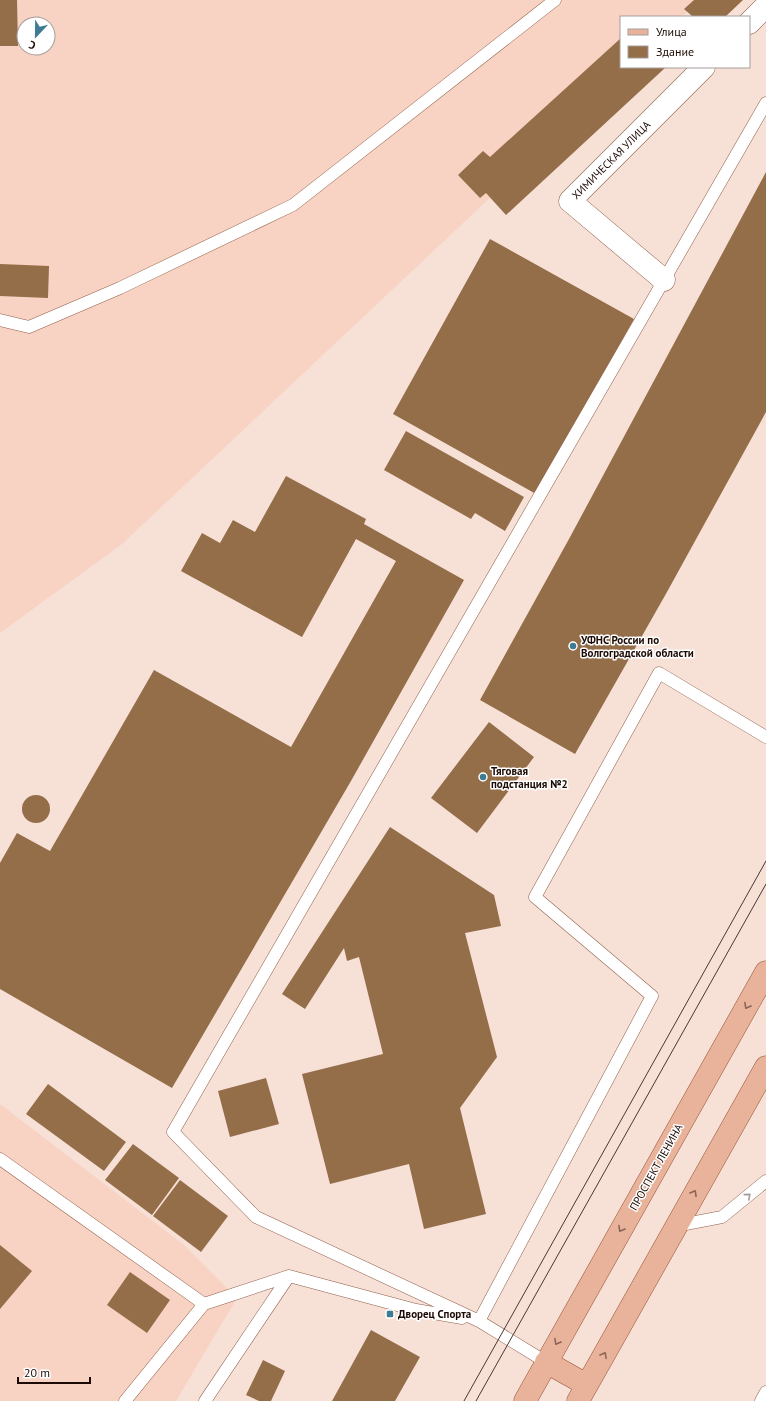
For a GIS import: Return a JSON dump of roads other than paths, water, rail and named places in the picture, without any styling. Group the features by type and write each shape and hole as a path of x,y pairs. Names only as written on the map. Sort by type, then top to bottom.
{"main road":[{"name":"ПРОСПЕКТ ЛЕНИНА","path":"525,1401 766,972"},
{"path":"546,1362 582,1393 766,1067"}],"street":[{"path":"750,22 766,6"},
{"name":"ХИМИЧЕСКАЯ УЛИЦА","path":"664,280 570,201 703,68"}],"lane":[{"path":"0,320 29,326 120,288 294,205 555,0"},
{"path":"546,1362 479,1321 256,1217 173,1132 766,103"},
{"path":"479,1321 652,996 535,897 659,673 766,737"},
{"path":"0,1159 204,1304"},
{"path":"675,1226 722,1217 766,1181"},
{"path":"125,1401 204,1304 289,1276 416,1310 479,1321"},
{"path":"205,1401 289,1276"},
{"path":"761,1401 766,1392"}],"tram line":[{"path":"464,1401 766,861"},
{"path":"476,1401 766,884"}],"place":[{"name":"УФНС России по Волгоградской области","path":"573,646"},
{"name":"Тяговая подстанция №2","path":"483,777"},
{"name":"Дворец Спорта","path":"390,1314"}]}
